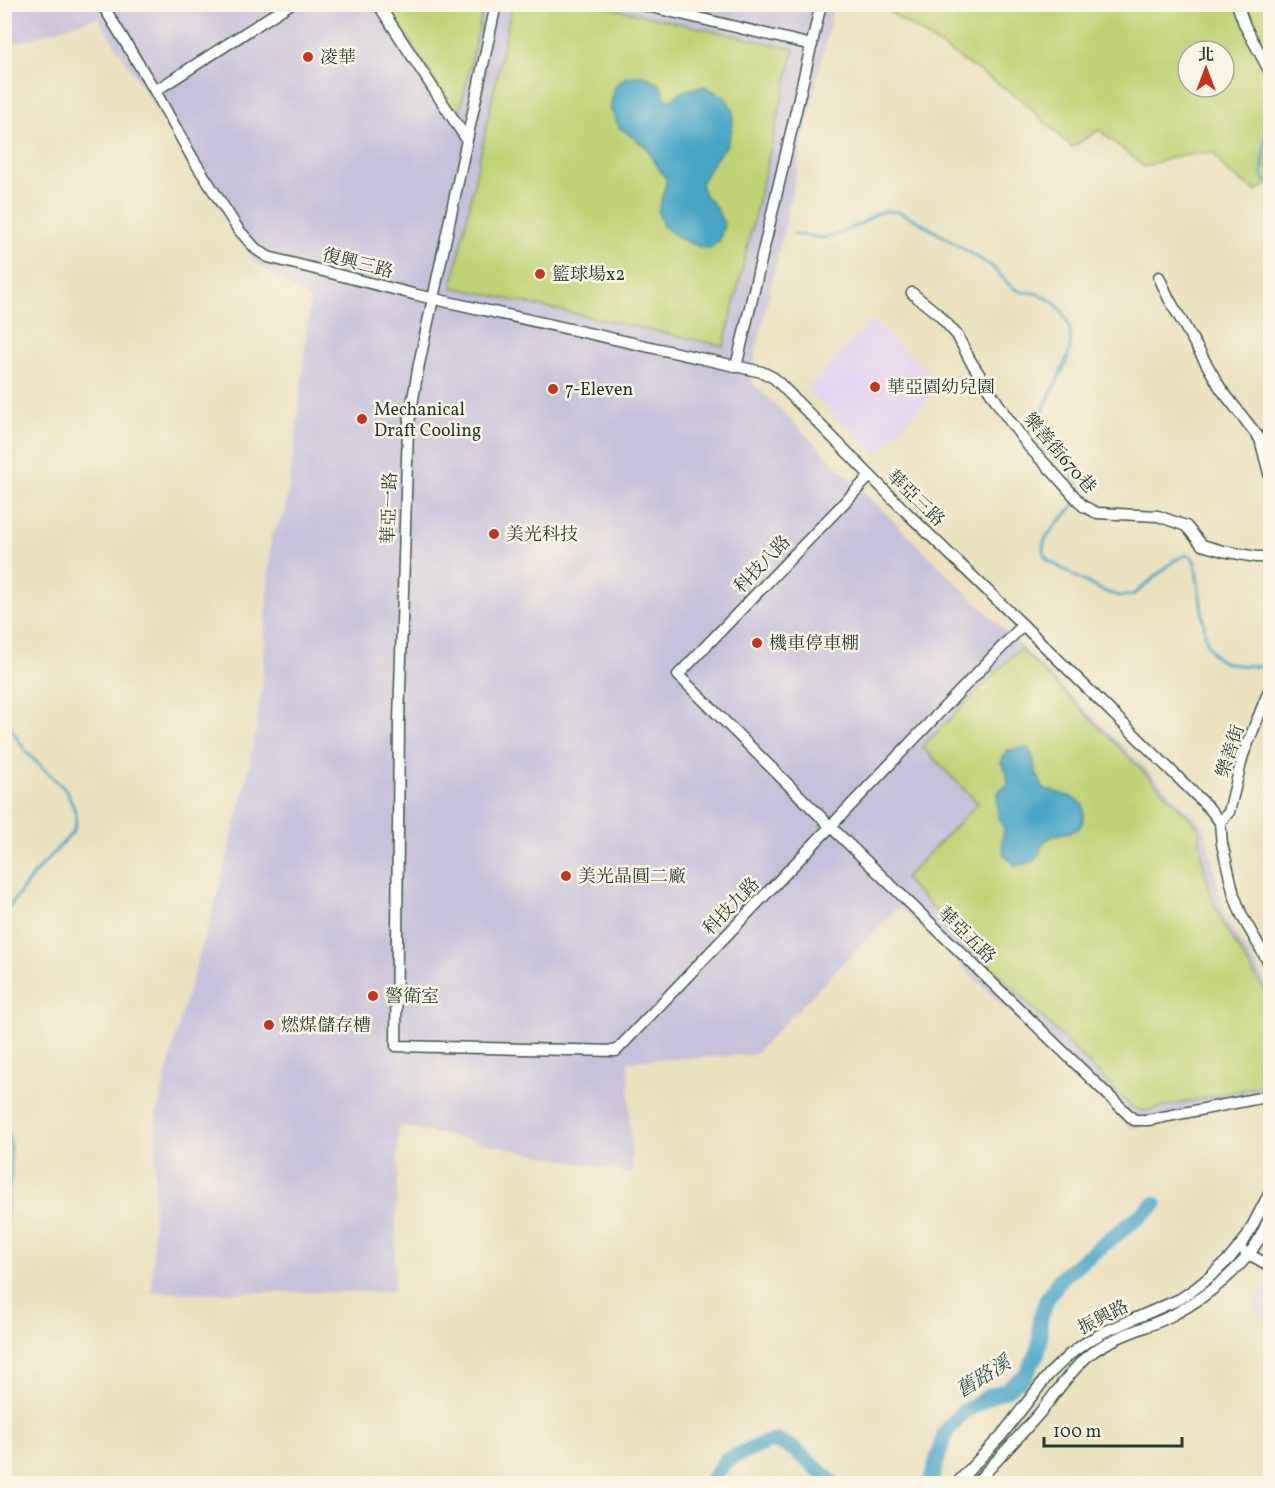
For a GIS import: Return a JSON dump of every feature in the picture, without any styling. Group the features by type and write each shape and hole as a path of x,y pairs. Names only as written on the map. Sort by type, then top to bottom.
{"street":[{"name":"復興三路","path":"102,4 193,159 238,229 255,249 268,257 433,298 736,367"},
{"path":"155,91 290,4"},
{"path":"378,4 467,140"},
{"name":"華亞一路","path":"396,1046 399,722 408,428 419,364 496,4"},
{"path":"639,4 812,45"},
{"path":"736,367 821,4"},
{"path":"1237,4 1245,26 1270,72"},
{"path":"1159,277 1169,299 1221,389 1260,440 1270,477"},
{"name":"樂善街670巷","path":"912,293 939,315 957,335 970,360 1029,447 1083,506 1097,513 1158,516 1186,526 1202,545 1256,557 1270,557"},
{"name":"華亞三路","path":"736,367 762,372 774,378 870,476 1209,808 1220,822"},
{"name":"科技八路","path":"678,675 870,476"},
{"path":"1270,508 1270,518"},
{"name":"科技九路","path":"396,1046 616,1051 1023,625"},
{"name":"華亞五路","path":"678,675 1134,1120 1148,1120 1270,1096"},
{"name":"樂善街","path":"1220,822 1229,812 1243,755 1270,688"},
{"path":"1220,822 1222,844 1234,895 1242,916 1270,965"},
{"name":"振興路","path":"956,1484 1001,1436 1049,1374 1069,1355 1104,1332 1180,1299 1213,1274 1246,1238 1270,1192"},
{"name":"振興路","path":"975,1484 1013,1445 1063,1382 1092,1353 1107,1344 1176,1314 1202,1298 1248,1255 1270,1216"},
{"path":"1238,1248 1270,1266"}],"shaded area":[{"path":"4,5 834,5 750,380 1204,826 1225,918 1270,988 1270,1089 1131,1129 899,906 754,1055 628,1061 632,1174 399,1126 394,1292 152,1293 156,1116 182,1012 219,890 250,764 262,688 271,536 285,513 310,300 255,262 97,17 5,47"},
{"name":"華亞園幼兒園","path":"872,320 942,385 877,454 807,390"},
{"path":"1270,1269 1270,1320 1253,1307 1266,1285"}],"green space":[{"path":"884,4 1270,5 1270,183 1256,191 1227,172 1213,152 1173,157 1144,167 1099,130 1072,147 1018,97 883,8"},
{"path":"387,5 484,5 460,111 453,110"},
{"path":"512,5 597,5 794,49 724,346 452,287"},
{"path":"1020,648 1198,826 1203,863 1212,899 1224,925 1270,999 1270,1084 1144,1111 1133,1108 904,879 978,803 922,747"}],"water":[{"path":"643,75 659,84 666,100 671,100 685,90 704,86 724,96 733,109 733,126 727,145 715,159 701,184 705,195 715,206 724,223 720,240 710,248 700,247 681,239 663,226 658,212 667,180 647,148 619,127 610,109 614,88 626,77"},
{"path":"1028,748 1033,757 1043,788 1072,797 1083,804 1084,816 1078,829 1052,836 1045,841 1032,862 1015,865 1004,855 1002,841 1004,829 998,817 997,799 998,792 1008,784 1007,773 1001,763 1006,751"}],"waterway":[{"path":"1266,78 1267,124 1262,176 1265,181 1270,181"},
{"path":"794,234 822,238 836,235 878,213 899,212 990,265 1017,290 1039,294 1056,305 1066,318 1070,333 1070,347 1047,402 1040,430 1042,440 1072,472 1080,489 1074,505 1047,537 1044,553 1049,561 1085,582 1105,592 1122,596 1136,593 1175,560 1186,555 1191,556 1195,562 1206,639 1211,650 1224,662 1270,668"},
{"path":"4,712 10,727 27,753 67,791 75,811 76,822 73,832 34,874 4,914"},
{"path":"4,1110 10,1144 11,1173 4,1241"},
{"name":"舊路溪","path":"930,1484 945,1433 962,1413 990,1396 1006,1390 1026,1375 1037,1354 1040,1341 1040,1319 1047,1299 1061,1278 1155,1204"},
{"name":"舊路溪","path":"710,1484 726,1460 768,1442 778,1441 795,1450 834,1484"}],"place":[{"name":"凌華","path":"308,57"},
{"name":"籃球場x2","path":"540,274"},
{"name":"華亞園幼兒園","path":"875,387"},
{"name":"7-Eleven","path":"553,389"},
{"name":"Mechanical Draft Cooling","path":"362,419"},
{"name":"美光科技","path":"494,534"},
{"name":"機車停車棚","path":"757,643"},
{"name":"美光晶圓二廠","path":"566,876"},
{"name":"警衛室","path":"373,996"},
{"name":"燃煤儲存槽","path":"269,1025"}]}
